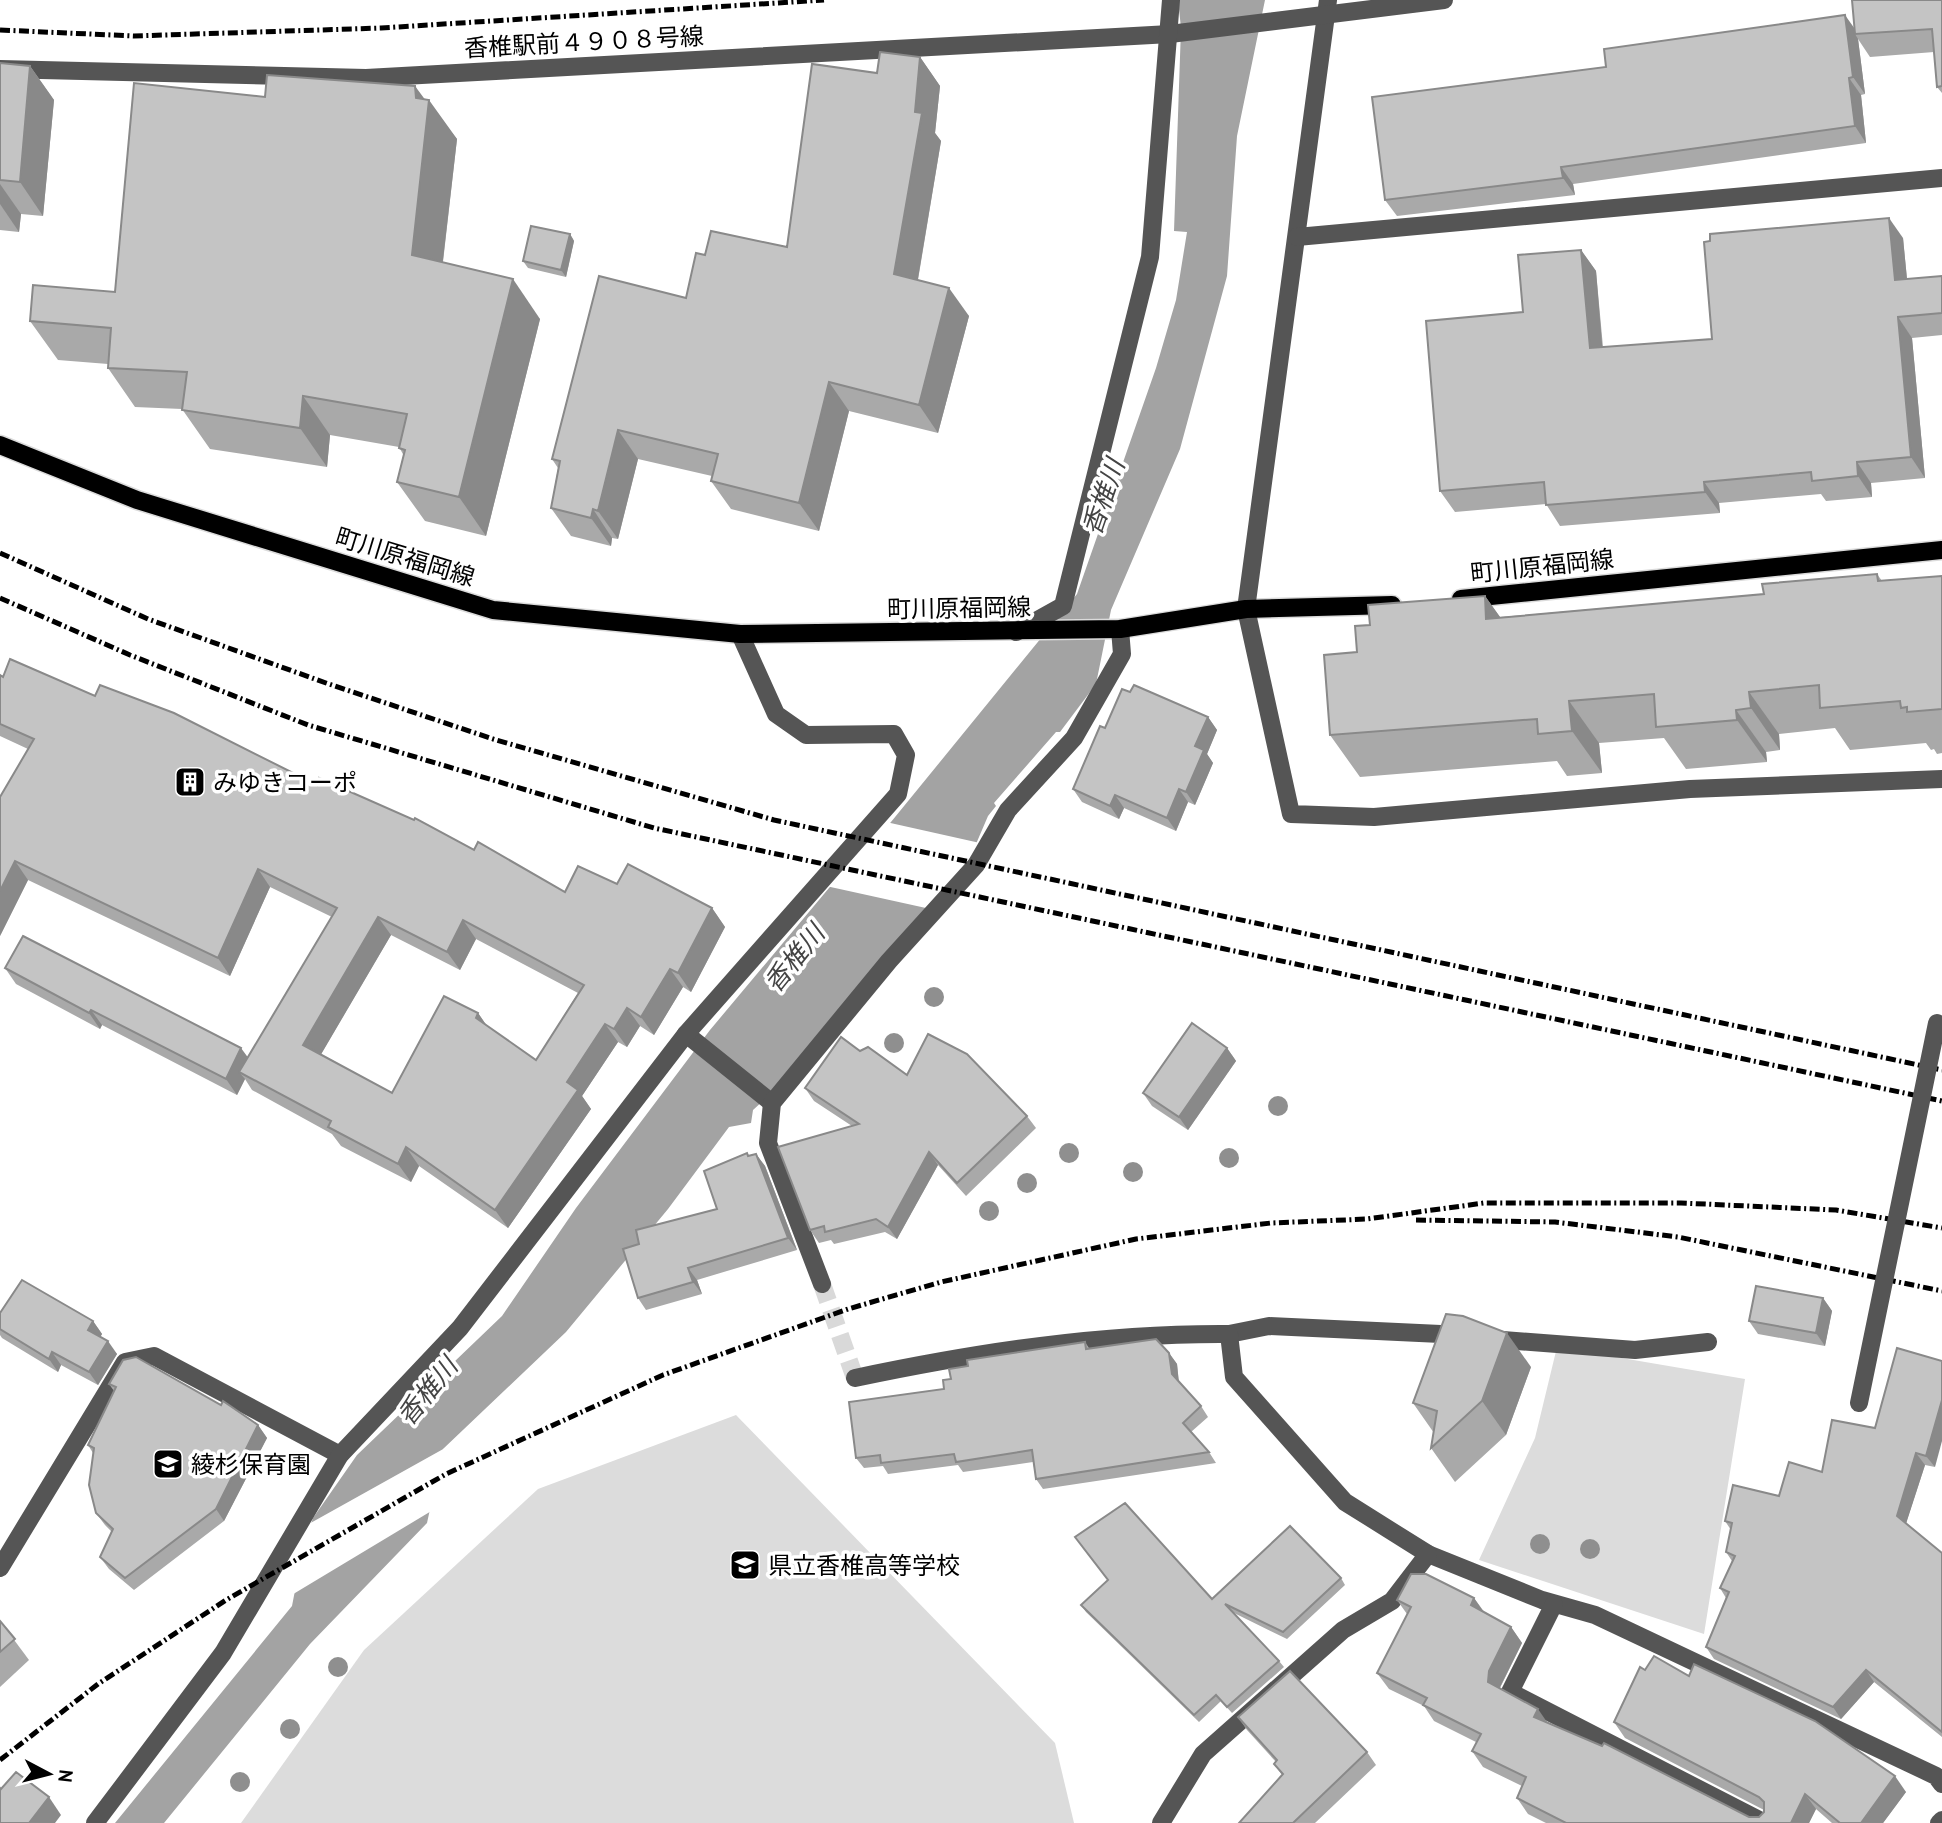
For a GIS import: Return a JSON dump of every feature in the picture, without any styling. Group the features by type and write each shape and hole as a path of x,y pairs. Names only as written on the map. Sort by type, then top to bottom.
{"main road":[{"name":"町川原福岡線","path":"0,446 136,500 493,610 740,634 1120,629 1246,609 1367,608 1408,604"},
{"name":"町川原福岡線","path":"1449,600 1942,551"}],"street":[{"path":"1016,632 1063,606 1150,257 1171,0"},
{"name":"香椎駅前４９０８号線","path":"0,69 366,78 1170,34 1328,8 1444,0"},
{"path":"1328,8 1246,609 1291,814 1374,817 1690,789 1942,779"},
{"path":"1297,237 1942,178"},
{"path":"822,1284 768,1143 772,1103 889,961 976,865 1008,810 1074,738 1122,654 1120,629"},
{"path":"94,1823 223,1653 340,1455 460,1328 686,1034 898,794 906,754 894,734 806,735 776,714 740,634"},
{"path":"1859,1403 1937,1023"},
{"path":"686,1034 772,1103"},
{"path":"855,1378 957,1356 1152,1334 1229,1334 1269,1326 1459,1335 1546,1346 1635,1350 1708,1342"},
{"path":"1229,1334 1234,1377 1345,1502 1428,1554 1554,1604 1595,1615 1936,1776 1942,1784"},
{"path":"0,1568 125,1362 154,1356 340,1455"},
{"path":"1161,1823 1202,1754 1343,1630 1392,1601 1428,1554"},
{"path":"1554,1604 1510,1692 1765,1823"}],"shaded area":[{"path":"1557,1347 1745,1379 1704,1634 1479,1560 1535,1438"},
{"name":"県立香椎高等学校","path":"736,1415 1055,1743 1074,1823 241,1823 364,1650 538,1489"}],"water":[{"name":"香椎川","path":"1178,0 1265,0 1237,136 1227,276 1180,449 1111,610 1096,684 1060,732 1056,732 994,803 996,806 988,816 964,872 774,1091 753,1110 751,1123 729,1127 668,1209 566,1332 443,1449 427,1523 310,1644 164,1823 115,1823 292,1606 304,1544 313,1518 357,1455 502,1316 576,1208 710,1030 829,888 891,822 1077,594 1156,368 1176,300 1187,232 1174,231 1181,28"}],"pier":[{"path":"886,822 980,843 935,910 826,886"},
{"path":"454,1443 446,1451 433,1510 290,1596 307,1525"}],"building":[{"path":"1852,0 1942,0 1942,86 1937,87 1932,29 1855,34"},
{"path":"1845,15 1853,77 1849,78 1855,126 1561,167 1563,178 1385,200 1372,97 1606,67 1604,49"},
{"path":"880,52 920,57 915,112 922,113 894,274 949,288 919,405 829,382 799,503 711,481 718,454 618,430 598,511 593,509 591,518 551,508 560,461 552,459 599,276 686,298 696,253 705,255 711,231 787,247 812,64 877,73"},
{"path":"0,63 30,66 20,182 0,180"},
{"path":"267,75 415,86 416,98 429,100 412,255 513,279 459,497 397,482 405,450 399,448 407,414 303,396 300,428 182,410 187,372 108,368 111,328 30,321 33,285 115,292 134,83 265,97"},
{"path":"1889,218 1895,280 1942,276 1942,313 1898,317 1911,457 1857,462 1858,476 1812,481 1811,472 1704,482 1705,492 1546,505 1544,482 1440,491 1426,321 1523,312 1518,255 1581,250 1590,348 1712,339 1704,242 1710,241 1710,234"},
{"path":"531,226 570,234 561,270 523,261"},
{"path":"1877,574 1878,581 1942,576 1942,709 1907,712 1907,707 1901,708 1900,701 1820,708 1819,685 1749,692 1751,708 1736,710 1737,720 1656,727 1654,694 1569,701 1572,731 1538,734 1537,719 1330,735 1324,655 1357,652 1355,626 1370,625 1368,605 1485,596 1486,619 1764,594 1762,584"},
{"path":"10,659 95,696 100,685 174,713 317,785 319,778 414,820 415,818 474,850 478,842 565,892 578,866 617,884 628,864 712,908 678,973 670,969 641,1017 627,1008 614,1029 605,1024 567,1082 578,1090 495,1210 406,1147 398,1164 328,1127 331,1121 239,1072 337,908 258,869 218,958 15,861 0,891 0,797 34,739 0,724 0,675 3,677","holes":["378,917 447,952 463,920 584,985 536,1060 476,1018 478,1013 444,996 392,1093 303,1045"]},
{"path":"1134,685 1208,717 1195,746 1204,750 1186,792 1179,789 1167,818 1115,795 1110,806 1073,789 1100,726 1105,728 1122,689 1130,692"},
{"path":"23,936 241,1048 226,1079 91,1010 89,1013 5,968"},
{"path":"1192,1023 1227,1048 1179,1117 1143,1093"},
{"path":"928,1034 967,1054 1027,1116 957,1183 929,1152 888,1227 876,1219 825,1232 824,1226 810,1230 778,1147 859,1124 805,1088 841,1037 860,1051 868,1047 907,1075"},
{"path":"747,1153 748,1156 756,1154 788,1238 688,1268 693,1282 638,1298 623,1249 639,1244 636,1230 717,1209 704,1171"},
{"path":"22,1280 93,1321 88,1330 108,1341 89,1372 52,1352 49,1359 0,1329 0,1313"},
{"path":"1756,1286 1823,1298 1816,1333 1749,1321"},
{"path":"1446,1314 1463,1316 1507,1333 1482,1401 1431,1448 1437,1411 1413,1403"},
{"path":"1156,1339 1169,1353 1172,1374 1201,1406 1183,1423 1209,1452 1036,1479 1032,1450 956,1462 954,1454 881,1463 880,1455 856,1458 849,1402 944,1389 943,1380 951,1379 949,1369 968,1366 967,1360 1085,1342 1086,1349"},
{"path":"1897,1348 1942,1361 1942,1400 1926,1456 1916,1453 1897,1516 1942,1553 1942,1732 1866,1670 1833,1707 1706,1647 1729,1592 1720,1588 1735,1556 1726,1552 1732,1523 1725,1521 1733,1485 1779,1496 1789,1462 1822,1472 1832,1420 1875,1428"},
{"path":"136,1357 221,1405 223,1401 258,1425 216,1509 125,1578 100,1557 113,1529 96,1513 89,1485 94,1448 88,1445 116,1387 109,1384 123,1360"},
{"path":"1125,1503 1212,1599 1290,1526 1341,1578 1283,1632 1225,1604 1279,1661 1227,1707 1216,1695 1194,1715 1081,1605 1108,1580 1075,1537"},
{"path":"1411,1574 1426,1574 1474,1598 1471,1605 1511,1627 1489,1671 1488,1682 1538,1709 1534,1717 1602,1746 1604,1743 1749,1817 1759,1817 1764,1812 1764,1802 1759,1797 1614,1722 1640,1667 1645,1670 1654,1656 1689,1676 1694,1664 1815,1721 1895,1776 1861,1823 1840,1823 1805,1794 1791,1823 1566,1823 1517,1798 1526,1777 1472,1751 1481,1734 1423,1705 1427,1698 1377,1673 1411,1607 1397,1600"},
{"path":"0,1621 15,1639 0,1652"},
{"path":"1290,1671 1367,1752 1293,1823 1239,1823 1283,1774 1274,1764 1277,1760 1238,1717"},
{"path":"16,1772 49,1797 29,1823 0,1823 0,1788"}],"tunnel":[{"path":"822,1284 855,1378"}],"railway":[{"path":"0,30 134,36 381,28 824,0"},
{"path":"0,553 148,619 326,683 493,739 774,820 1942,1070"},
{"path":"0,598 130,655 308,725 654,828 1942,1101"},
{"path":"0,1760 98,1684 226,1600 446,1474 663,1375 848,1309 941,1282 1136,1239 1271,1223 1367,1219 1484,1203 1681,1203 1836,1210 1942,1228"},
{"path":"1416,1220 1555,1222 1678,1237 1942,1291"}],"place":[{"name":"みゆきコーポ","path":"190,782"},
{"name":"綾杉保育園","path":"168,1464"},
{"name":"県立香椎高等学校","path":"745,1565"}]}
